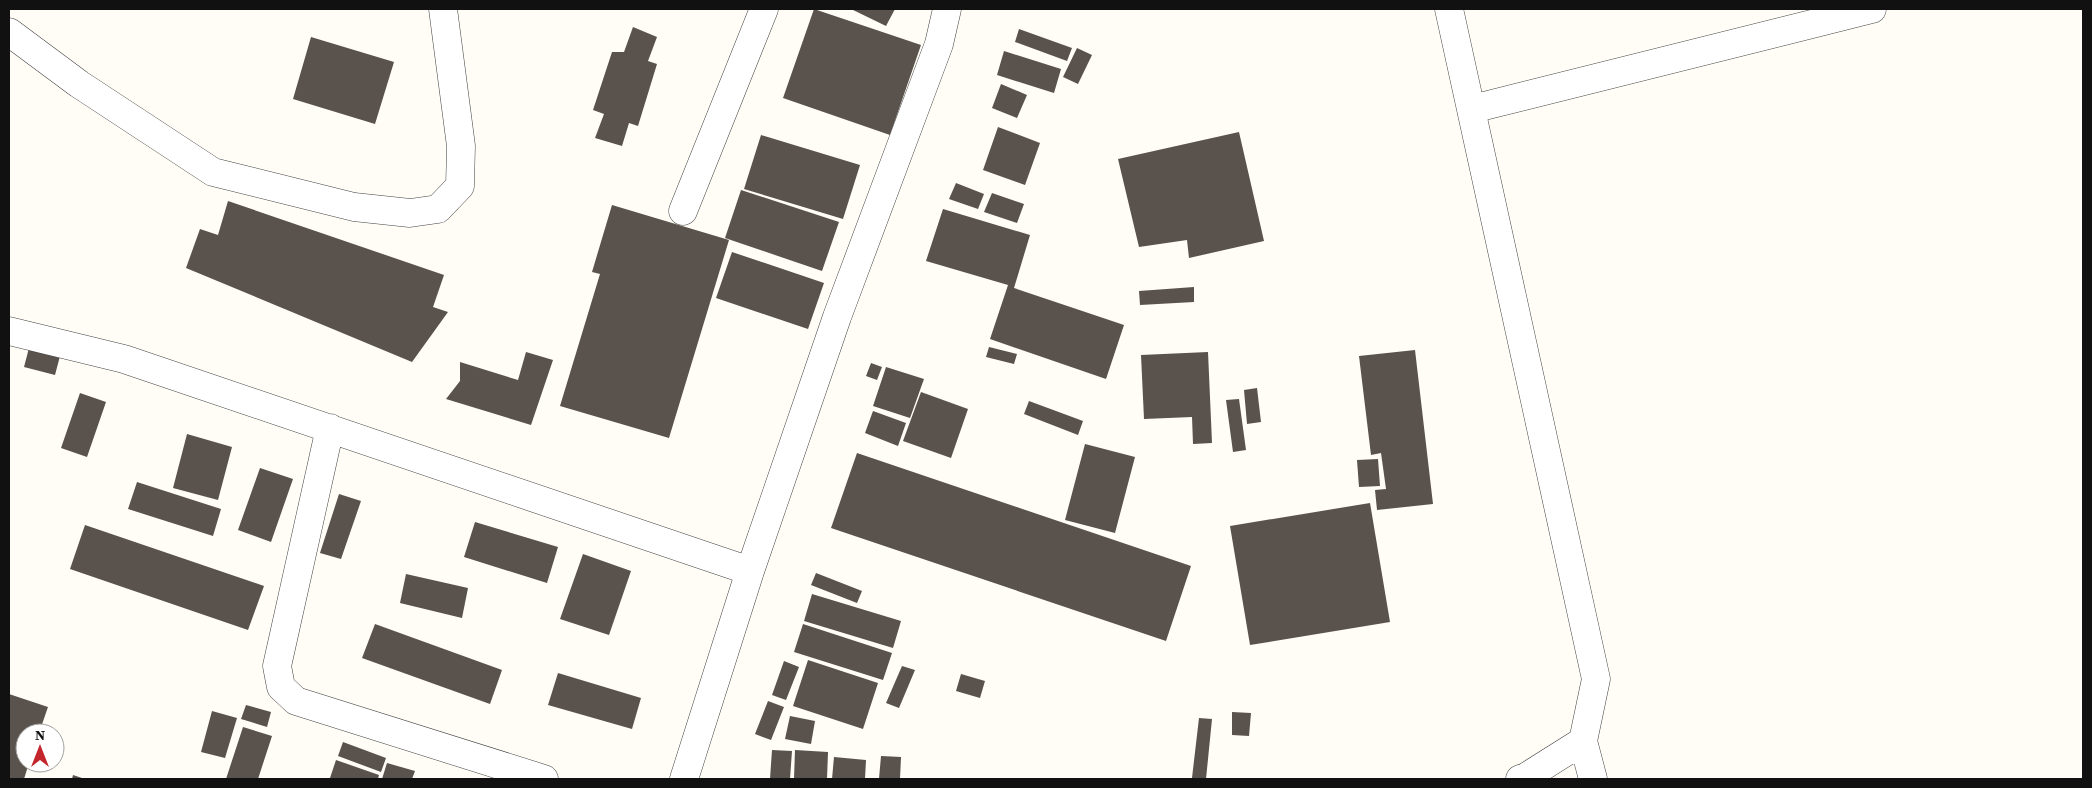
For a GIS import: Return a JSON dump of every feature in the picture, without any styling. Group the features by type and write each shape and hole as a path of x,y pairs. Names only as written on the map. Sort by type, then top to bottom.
{"street":[{"path":"9,32 79,84 213,172 354,206 410,213 438,209 460,186 461,146 443,9"},
{"path":"683,211 764,9"},
{"path":"684,779 750,571 837,317 939,44 947,9"},
{"path":"1449,9 1596,679 1583,741 1593,779"},
{"path":"1472,109 1872,9"},
{"path":"9,331 124,359 750,571"},
{"path":"330,428 277,666 281,687 296,701 544,779"},
{"path":"1520,779 1583,741"}],"building":[{"path":"814,9 921,45 890,135 783,98"},
{"path":"851,9 895,9 886,26"},
{"path":"633,27 657,37 648,61 657,64 638,126 629,123 622,146 595,138 604,114 593,110 612,52 624,52"},
{"path":"1019,29 1072,48 1067,61 1015,42"},
{"path":"311,37 394,62 375,124 293,99"},
{"path":"1077,48 1092,55 1078,84 1063,77"},
{"path":"1004,51 1061,69 1054,93 997,75"},
{"path":"1001,84 1027,95 1017,118 992,108"},
{"path":"998,127 1040,143 1025,185 983,170"},
{"path":"1239,132 1264,241 1189,258 1187,240 1139,247 1118,159"},
{"path":"761,135 860,165 843,219 744,189"},
{"path":"956,183 984,194 978,209 949,199"},
{"path":"741,190 839,222 822,271 725,238"},
{"path":"992,193 1024,204 1017,223 984,212"},
{"path":"228,201 444,275 433,307 448,312 412,362 186,268 200,229 218,235"},
{"path":"612,205 729,240 669,438 560,406 600,274 592,272"},
{"path":"943,209 1030,235 1014,288 1124,325 1106,379 990,339 1008,285 926,261"},
{"path":"732,252 824,283 808,329 716,298"},
{"path":"1194,287 1194,302 1140,305 1139,291"},
{"path":"989,347 1017,354 1014,364 986,357"},
{"path":"29,348 60,356 55,375 24,367"},
{"path":"1415,350 1433,504 1377,510 1375,490 1386,489 1381,453 1371,455 1359,356"},
{"path":"526,352 553,360 531,425 446,399 460,381 460,362 518,380"},
{"path":"1208,352 1212,443 1193,444 1192,417 1144,419 1141,355"},
{"path":"871,363 882,367 877,380 866,376"},
{"path":"886,367 924,379 910,418 873,406"},
{"path":"1257,388 1261,422 1247,424 1244,390"},
{"path":"921,392 968,409 951,458 903,441"},
{"path":"80,393 106,402 87,457 61,448"},
{"path":"1239,399 1246,450 1233,452 1226,400"},
{"path":"1029,401 1083,421 1078,435 1024,414"},
{"path":"873,411 906,423 898,446 865,433"},
{"path":"187,434 232,447 218,500 173,488"},
{"path":"1085,444 1135,457 1115,533 1065,520"},
{"path":"857,453 1191,566 1166,641 831,528"},
{"path":"1378,459 1380,486 1359,487 1357,460"},
{"path":"260,468 293,479 271,542 238,530"},
{"path":"137,482 221,509 213,536 128,509"},
{"path":"339,494 361,501 341,559 320,553"},
{"path":"1370,503 1390,622 1250,645 1230,526"},
{"path":"475,522 558,547 547,583 464,557"},
{"path":"85,525 264,586 248,630 70,569"},
{"path":"583,554 631,571 609,635 560,619"},
{"path":"816,573 862,591 857,603 811,585"},
{"path":"406,574 468,588 462,618 400,603"},
{"path":"812,594 901,621 893,648 804,621"},
{"path":"375,624 502,670 490,704 362,658"},
{"path":"803,624 892,653 883,680 794,652"},
{"path":"808,660 878,683 863,729 793,706"},
{"path":"784,661 799,667 786,700 772,695"},
{"path":"902,666 915,670 899,708 886,703"},
{"path":"558,673 641,698 632,729 548,705"},
{"path":"961,674 985,681 980,698 956,691"},
{"path":"9,694 48,707 42,723 15,723 15,773 26,773 24,779 9,779"},
{"path":"768,701 784,707 771,740 755,734"},
{"path":"246,705 271,712 267,727 241,719"},
{"path":"212,711 237,718 225,758 201,752"},
{"path":"1232,712 1251,713 1249,736 1232,735"},
{"path":"790,716 815,721 811,744 785,739"},
{"path":"1199,718 1212,719 1206,779 1192,778"},
{"path":"243,727 272,736 258,779 226,779"},
{"path":"343,742 386,758 381,772 338,756"},
{"path":"772,750 792,751 790,779 770,779"},
{"path":"795,750 828,752 827,779 794,779"},
{"path":"881,756 901,757 900,779 879,779"},
{"path":"834,757 866,760 865,779 832,779"},
{"path":"336,760 379,775 378,779 330,778"},
{"path":"387,763 415,771 412,779 382,779"},
{"path":"73,775 85,779 72,779"}]}
